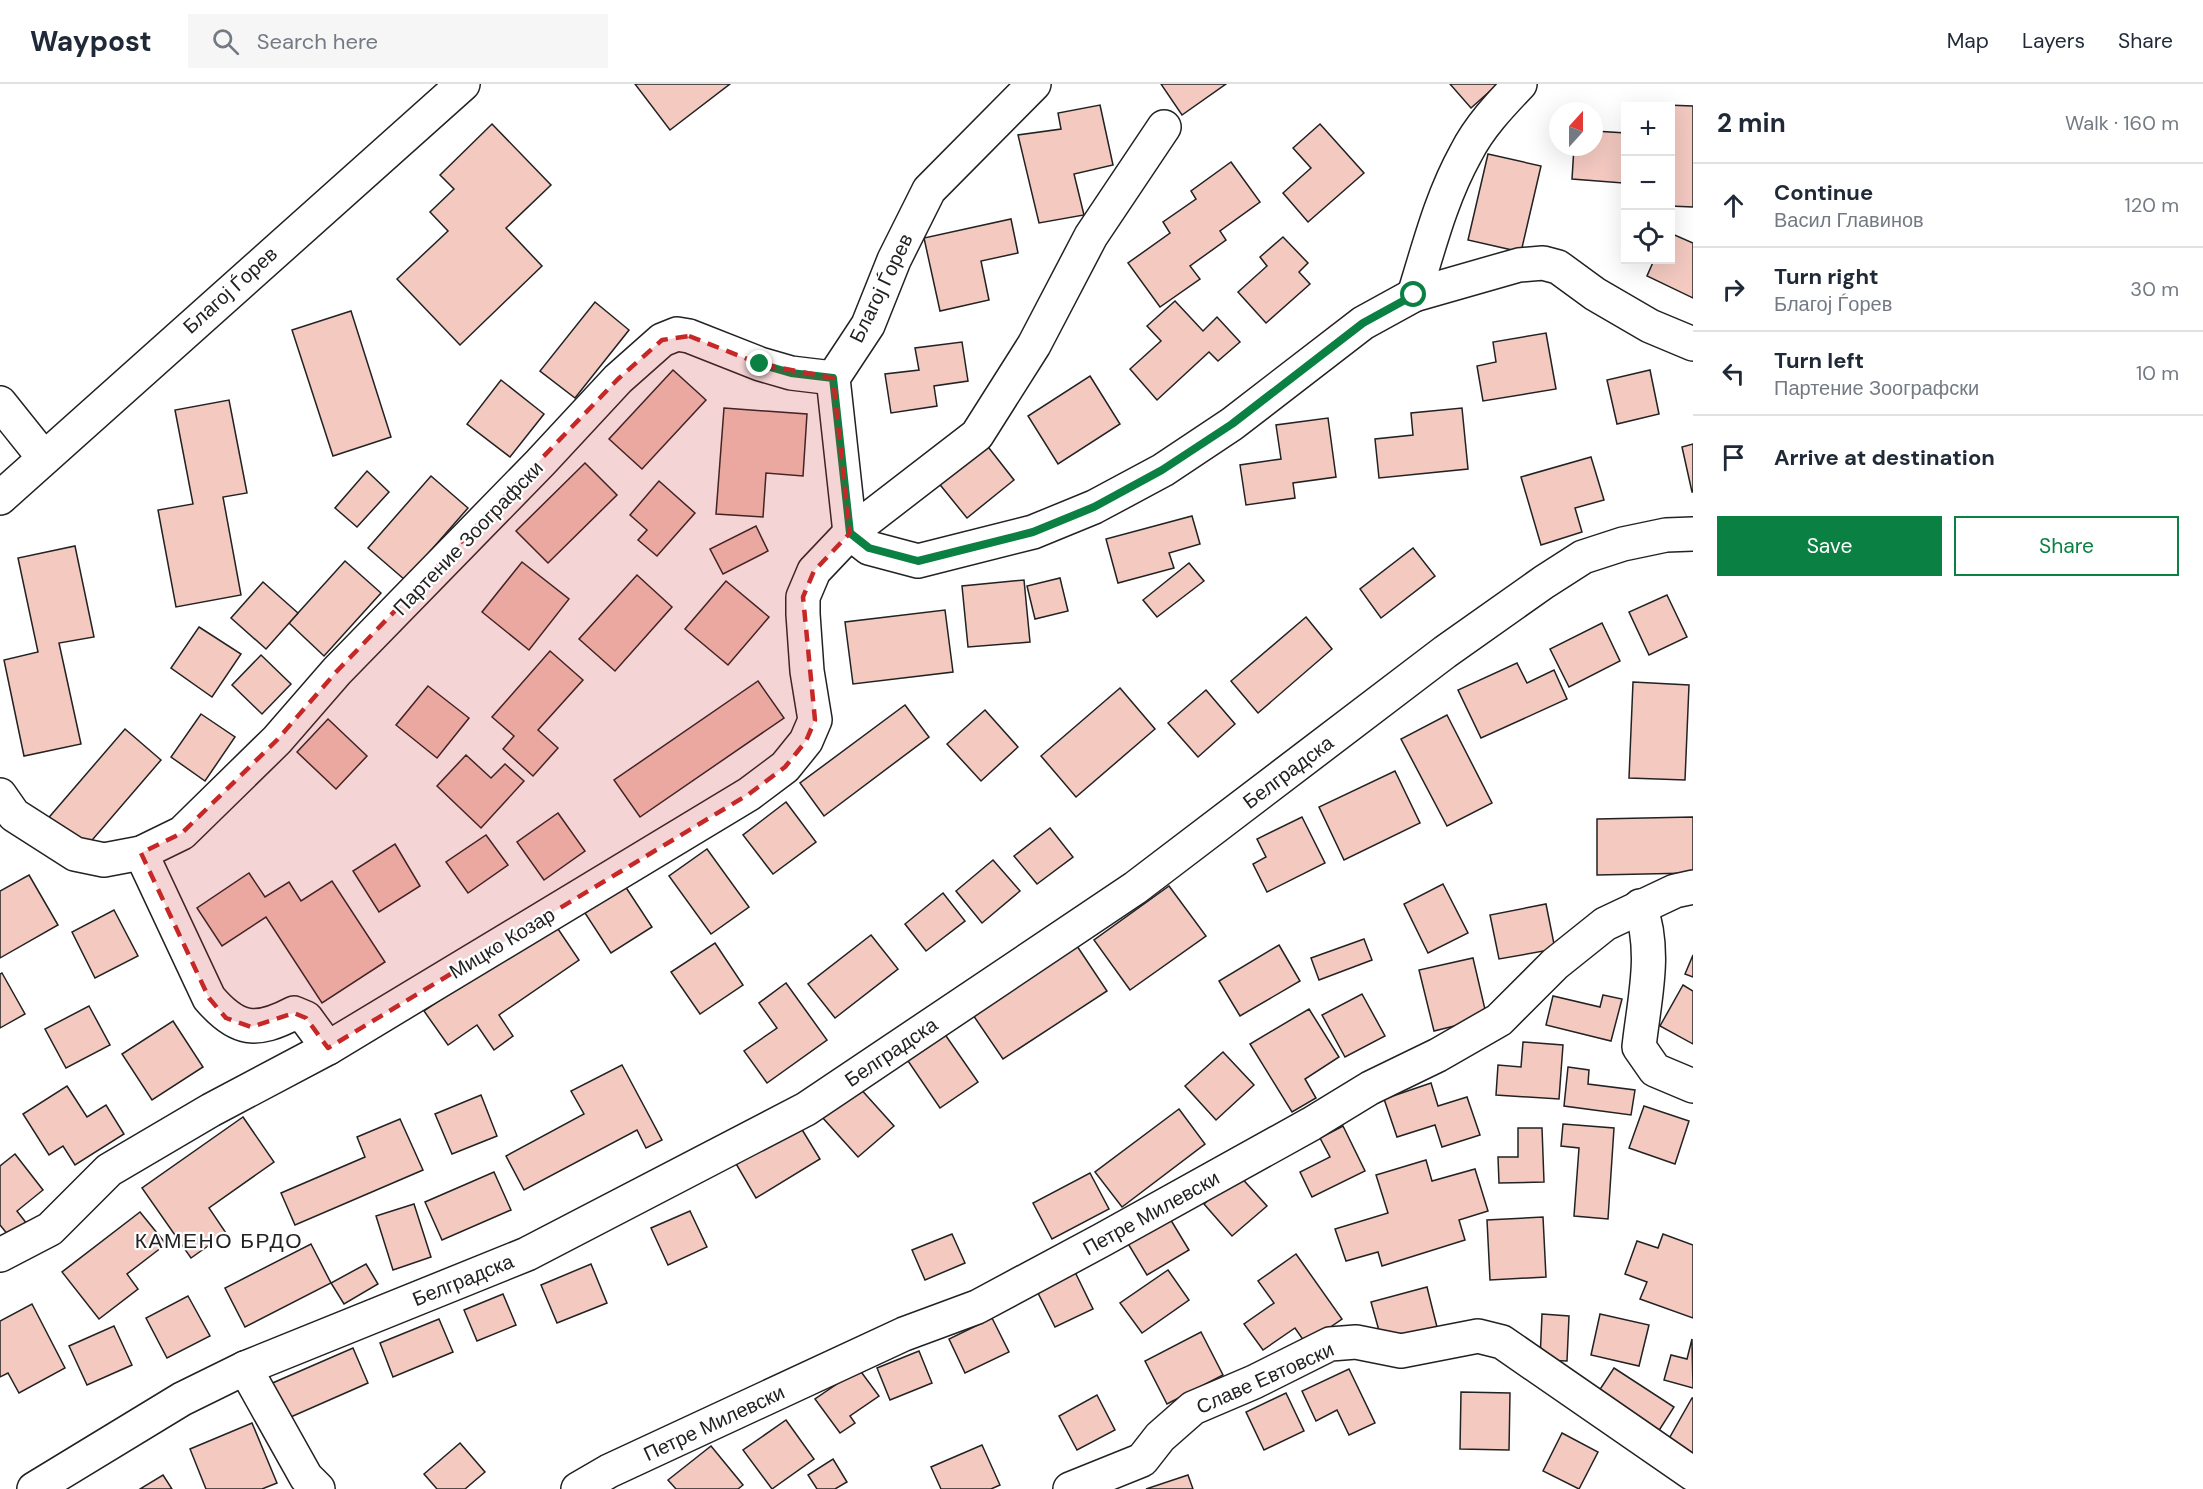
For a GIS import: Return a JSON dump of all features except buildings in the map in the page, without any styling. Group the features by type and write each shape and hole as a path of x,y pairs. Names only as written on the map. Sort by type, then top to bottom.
{"street":[{"name":"Благој Ѓорев","path":"0,498 462,84"},
{"name":"Благој Ѓорев","path":"833,378 868,325 894,260 929,190 1034,84"},
{"path":"1414,295 1443,200 1466,151 1495,110 1520,84"},
{"name":"Мицко Козар","path":"0,1255 50,1229 109,1170 211,1110 328,1048 749,794 785,767 806,741 815,720 807,671 803,597 814,571 850,533 978,435 1034,345 1091,236 1164,127"},
{"path":"833,378 850,533 869,548 918,561 1033,532 1094,507 1162,470 1222,431 1363,323 1414,295 1519,266 1543,263 1570,274 1595,294 1650,326 1693,344"},
{"name":"Партение Зоографски","path":"0,795 14,815 75,854 104,860 141,853 182,832 277,740 337,671 540,463 618,379 662,340 677,334 689,336 760,364 791,373 833,378"},
{"path":"0,403 44,458"},
{"name":"Белградска","path":"34,1489 182,1399 245,1368 527,1254 806,1109 1135,888 1445,652 1544,582 1583,557 1666,535 1693,534"},
{"path":"141,853 209,998 226,1018 251,1027 281,1020 294,1013 306,1018 328,1048"},
{"name":"Петре Милевски","path":"578,1489 609,1470 904,1334 977,1307 1206,1183 1370,1088 1438,1055 1499,1020 1555,964 1605,924 1675,891 1693,887"},
{"path":"1640,906 1647,924 1650,952 1639,1047 1655,1070 1693,1086"},
{"name":"Славе Евтовски","path":"1070,1489 1142,1460 1160,1437 1193,1408 1254,1382 1330,1344 1356,1342 1401,1352 1478,1336 1502,1342 1693,1474"},
{"path":"245,1368 306,1477 318,1489"}],"highlighted area":[{"path":"689,336 760,364 833,378 850,533 814,571 803,597 815,720 806,741 785,767 749,794 328,1048 306,1018 294,1013 251,1027 226,1018 209,998 141,853 182,833 277,740 337,671 618,379 662,340"}],"district":[{"name":"КАМЕНО БРДО","path":"219,1241"}],"route":[{"path":"760,364 791,373 833,378 850,533 869,548 918,561 1033,532 1094,507 1162,470 1232,424 1363,323 1414,295"}]}
